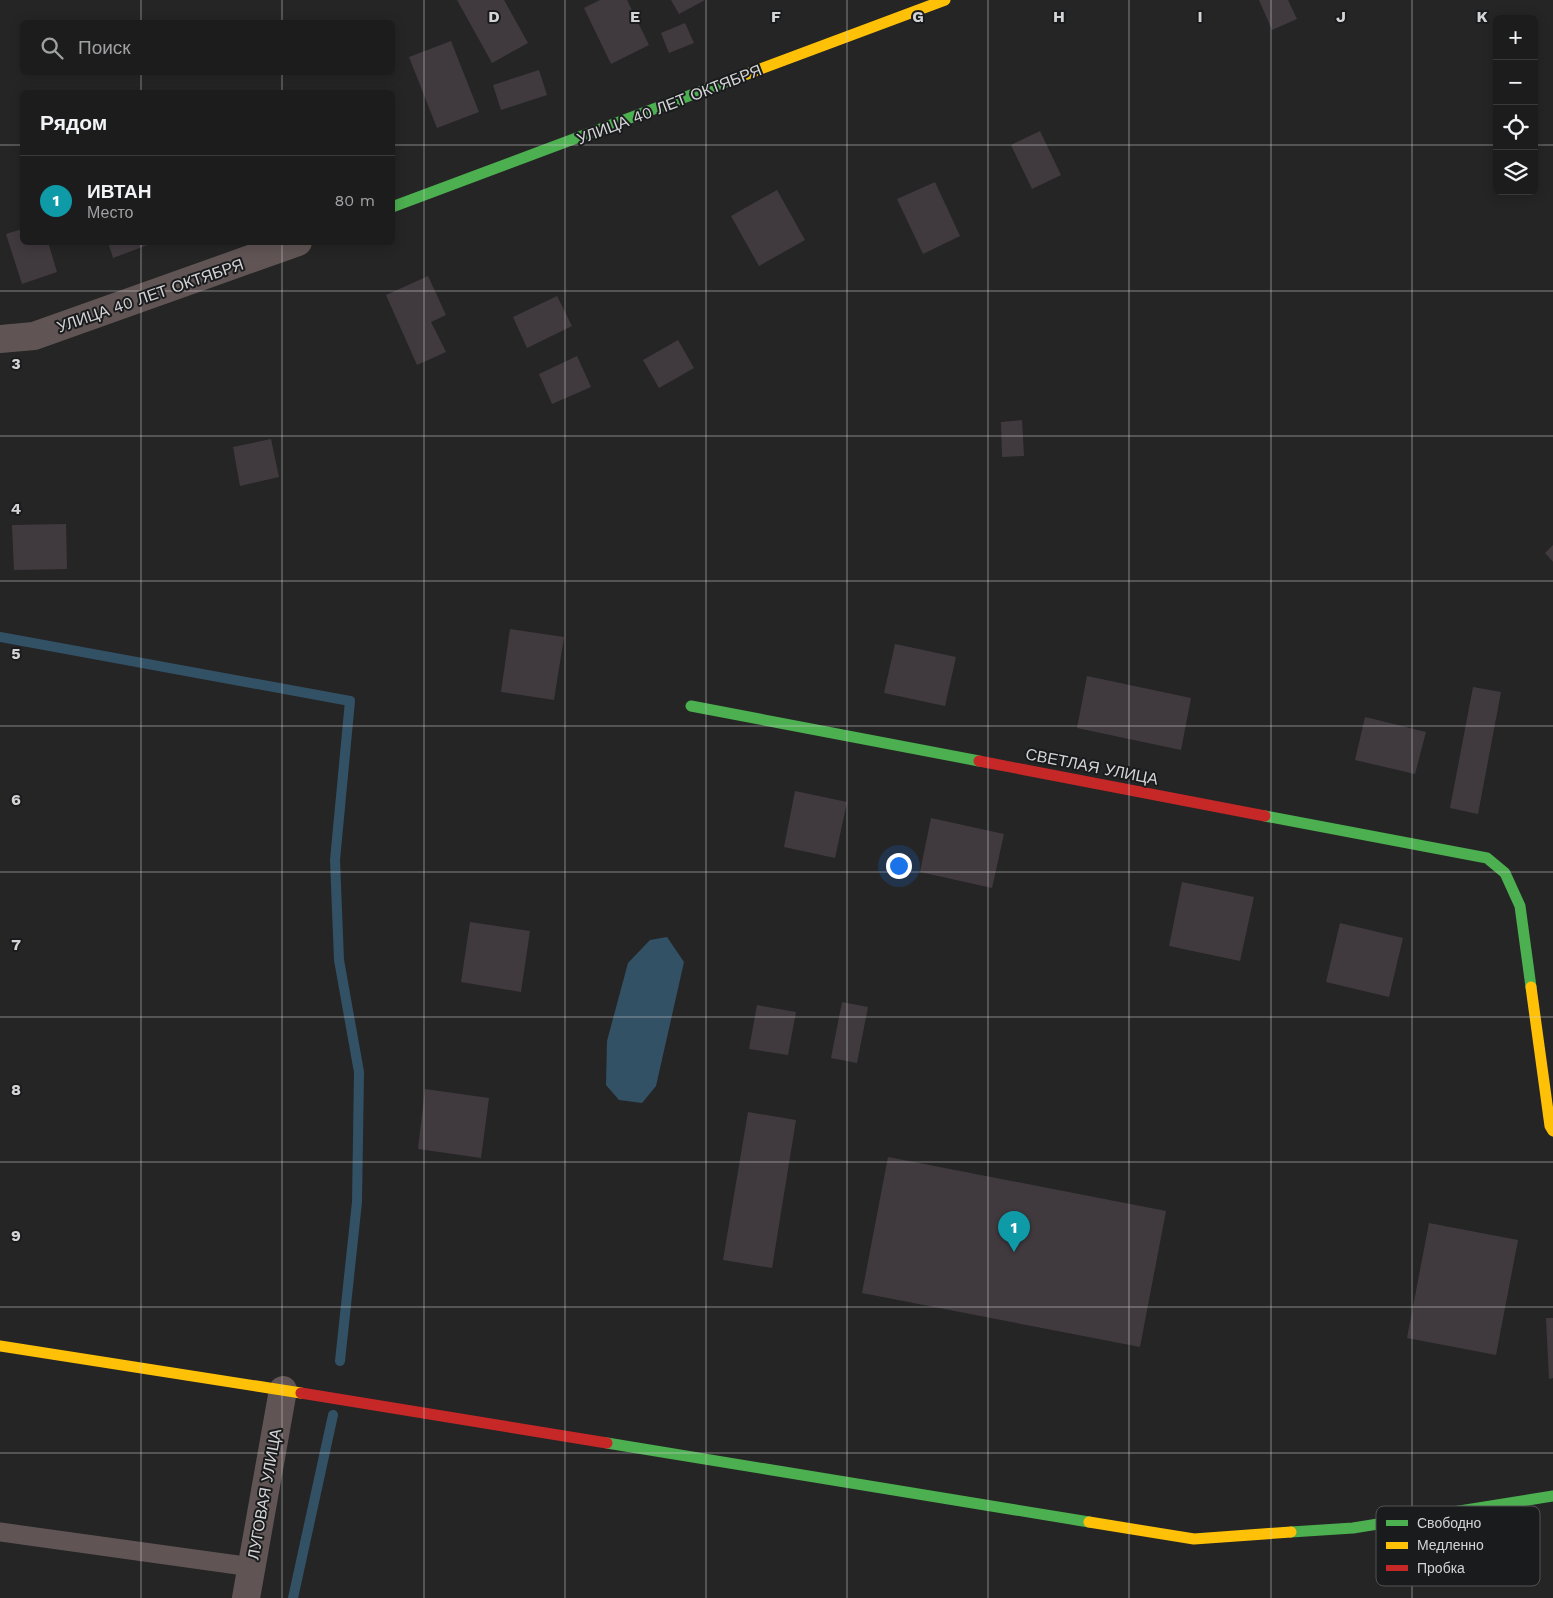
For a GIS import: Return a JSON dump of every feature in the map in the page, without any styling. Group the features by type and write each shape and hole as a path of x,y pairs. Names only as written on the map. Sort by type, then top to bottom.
{"street":[{"name":"УЛИЦА 40 ЛЕТ ОКТЯБРЯ","path":"395,207 945,0"},
{"name":"УЛИЦА 40 ЛЕТ ОКТЯБРЯ","path":"0,339 34,336 290,245"},
{"name":"СВЕТЛАЯ УЛИЦА","path":"691,706 1488,858 1505,873 1520,906 1550,1126 1553,1131"},
{"path":"0,1346 283,1390 1194,1539 1353,1528 1376,1524"},
{"name":"ЛУГОВАЯ УЛИЦА","path":"246,1598 283,1390"},
{"path":"1490,1506 1553,1496"}],"lane":[{"path":"0,1532 252,1567"}],"water":[{"path":"667,937 684,962 656,1086 642,1103 619,1100 606,1085 607,1041 628,963 650,940"}],"building":[{"path":"457,0 504,0 528,43 492,63"},
{"path":"600,0 627,0 649,45 611,64 584,8"},
{"path":"671,0 705,0 679,14"},
{"path":"1259,0 1288,0 1297,19 1272,30"},
{"path":"685,23 694,43 669,53 661,33"},
{"path":"451,41 479,112 437,128 409,57"},
{"path":"539,70 547,95 501,110 493,85"},
{"path":"1040,131 1061,175 1032,189 1011,145"},
{"path":"935,182 960,236 923,254 897,199"},
{"path":"777,190 805,240 759,266 731,216"},
{"path":"20,230 20,245 49,245 57,272 22,284 6,234"},
{"path":"109,245 148,245 113,258"},
{"path":"428,276 446,315 431,322 446,352 417,365 386,295"},
{"path":"557,296 572,326 527,348 513,317"},
{"path":"678,340 694,368 659,388 643,360"},
{"path":"577,356 591,387 552,404 539,374"},
{"path":"1022,420 1024,456 1002,457 1001,422"},
{"path":"271,439 279,477 240,486 233,447"},
{"path":"66,524 67,569 14,570 12,525"},
{"path":"1553,545 1553,562 1545,553"},
{"path":"510,629 564,637 554,700 501,692"},
{"path":"895,644 956,657 945,706 884,693"},
{"path":"1087,676 1191,698 1181,750 1077,728"},
{"path":"1473,687 1501,692 1478,814 1450,808"},
{"path":"1365,717 1426,732 1415,774 1355,760"},
{"path":"795,791 847,802 835,858 784,847"},
{"path":"931,818 1004,834 992,888 920,872"},
{"path":"1182,882 1254,897 1240,961 1169,946"},
{"path":"470,922 530,931 521,992 461,982"},
{"path":"1340,923 1403,938 1389,997 1326,982"},
{"path":"842,1002 868,1007 857,1063 831,1058"},
{"path":"757,1005 796,1012 788,1055 749,1049"},
{"path":"425,1089 489,1098 481,1158 418,1149"},
{"path":"748,1112 796,1120 772,1268 723,1260"},
{"path":"888,1157 1166,1211 1140,1347 862,1293"},
{"path":"1429,1223 1518,1240 1496,1355 1407,1338"},
{"path":"1546,1318 1553,1318 1553,1378 1549,1379"}],"waterway":[{"path":"0,637 350,701 335,860 339,960 359,1072 357,1202 340,1361"},
{"path":"293,1598 333,1415"}],"traffic: fast":[{"path":"395,206 747,74"},
{"path":"691,706 979,761"},
{"path":"1265,816 1487,858 1505,873 1520,906 1531,987"},
{"path":"607,1443 1089,1522"},
{"path":"1490,1506 1553,1496"},
{"path":"1291,1532 1353,1528 1376,1524"}],"traffic: slow":[{"path":"747,74 945,0"},
{"path":"1531,987 1550,1126 1553,1131"},
{"path":"0,1346 301,1393"},
{"path":"1089,1522 1194,1539 1291,1532"}],"traffic: jam":[{"path":"979,761 1265,816"},
{"path":"301,1393 607,1443"}],"place":[{"name":"ИВТАН","path":"1014,1252"}]}
